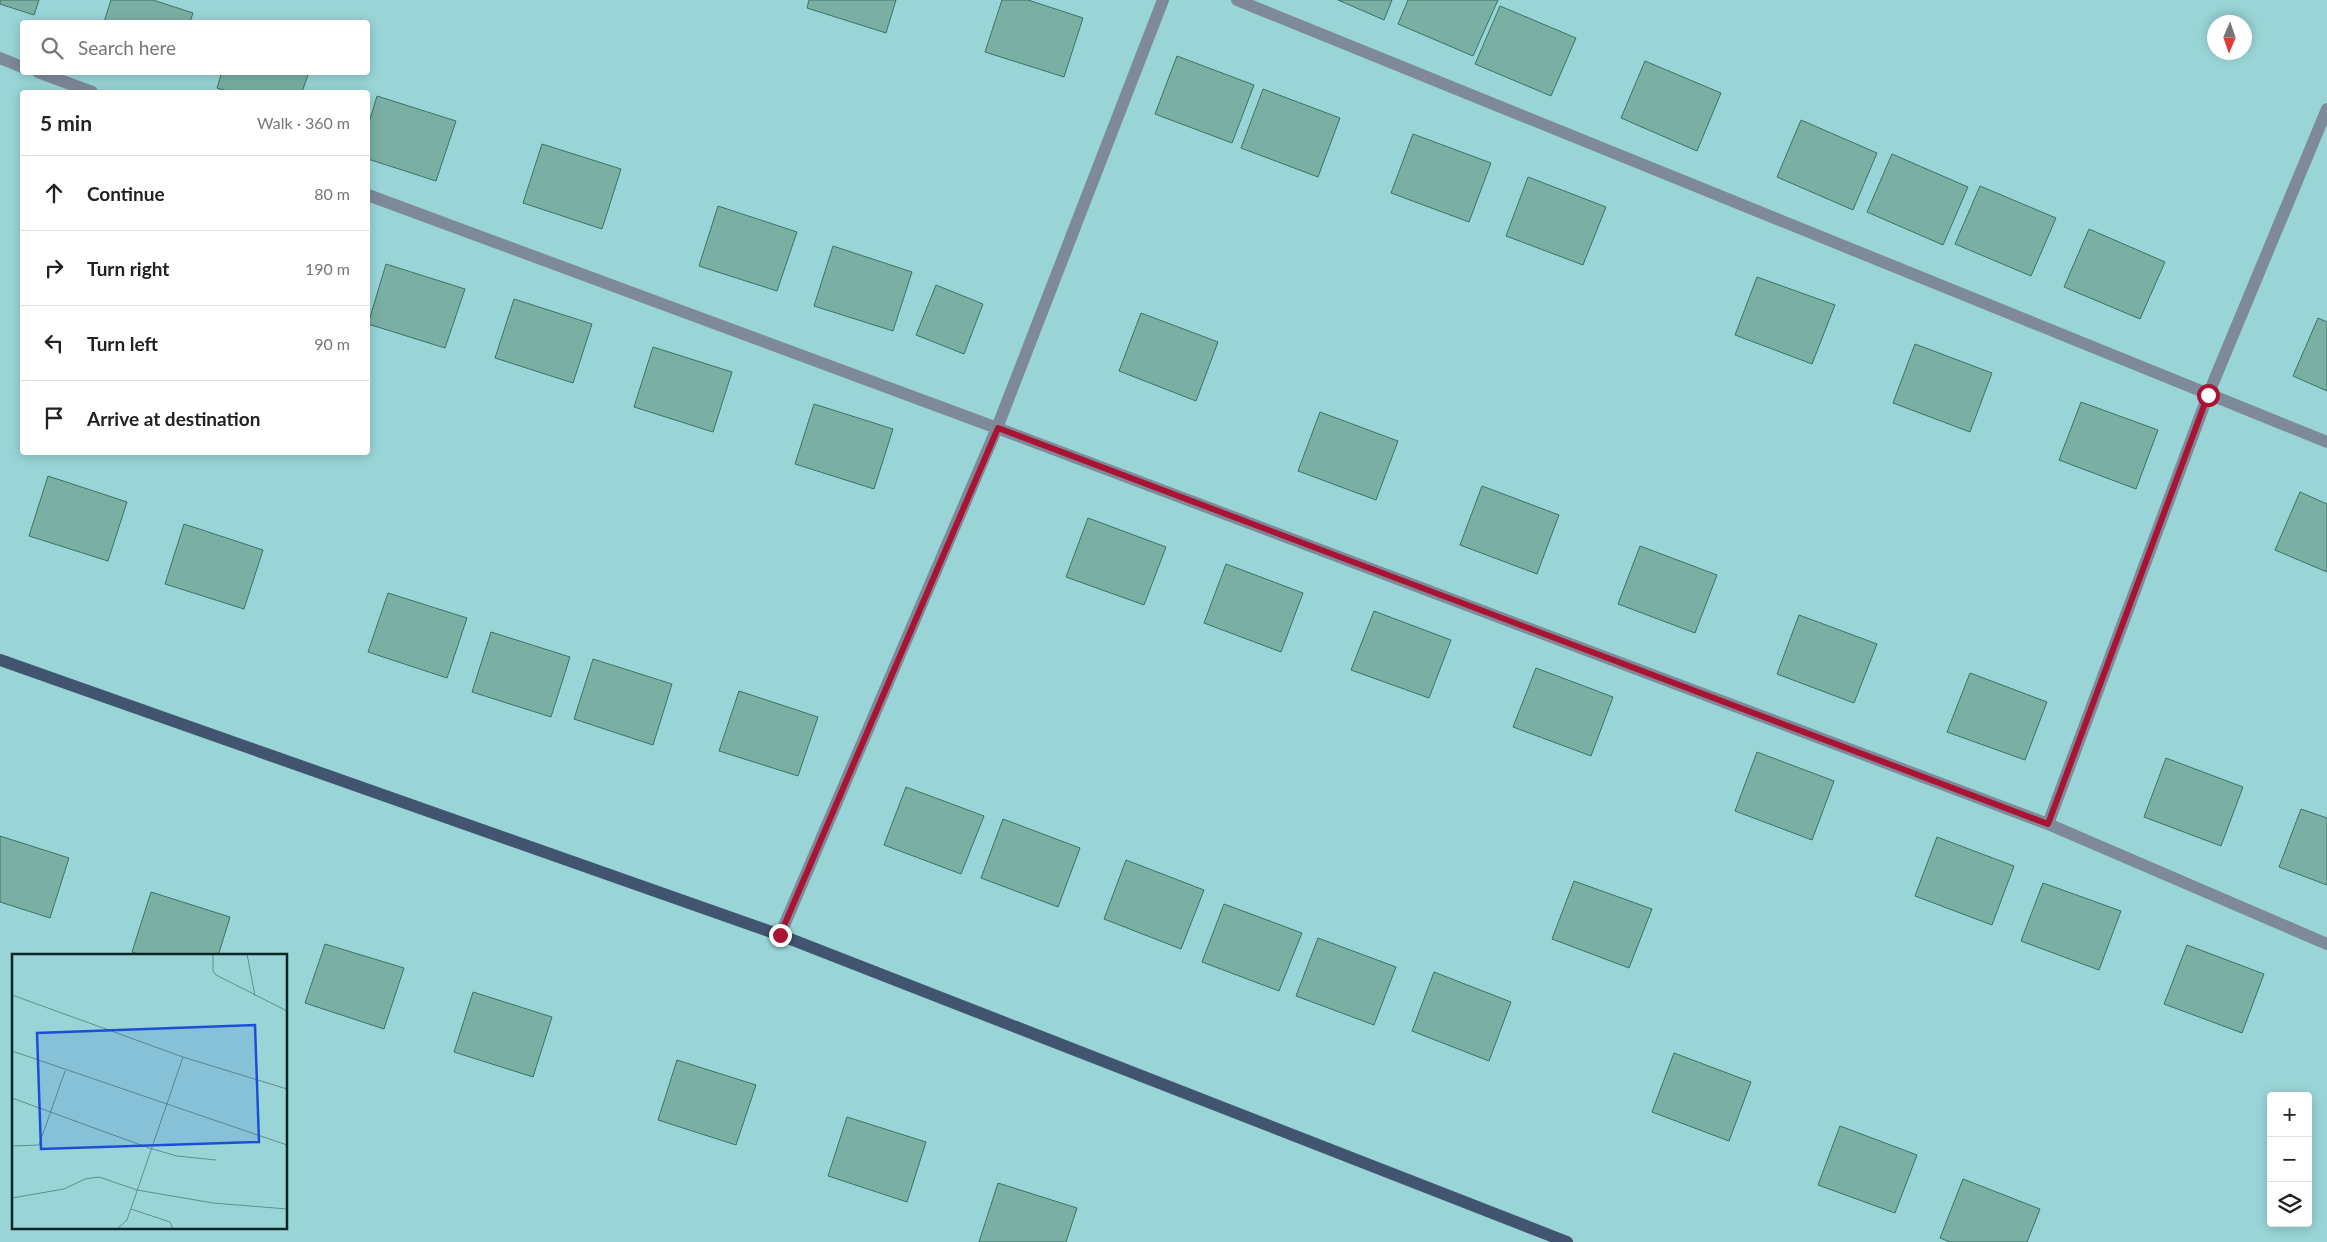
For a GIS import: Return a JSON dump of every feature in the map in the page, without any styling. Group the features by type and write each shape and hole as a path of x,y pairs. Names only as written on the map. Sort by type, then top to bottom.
{"main road":[{"path":"0,660 780,935 1568,1242"}],"street":[{"path":"780,935 998,428 1163,0"},
{"path":"1237,0 2327,442"},
{"path":"0,58 20,66"},
{"path":"46,75 87,90"},
{"path":"2048,824 2208,395 2327,110"},
{"path":"370,195 998,428 2048,824 2327,944"}],"building":[{"path":"0,0 39,0 34,15 0,4"},
{"path":"111,0 153,0 193,13 191,20 105,20"},
{"path":"809,0 896,0 886,33 807,8"},
{"path":"1002,0 1028,0 1083,18 1064,77 985,52"},
{"path":"1338,0 1392,0 1384,20"},
{"path":"1408,0 1498,0 1473,56 1398,24"},
{"path":"1500,6 1576,38 1551,96 1475,64"},
{"path":"1177,56 1254,85 1232,143 1155,114"},
{"path":"1645,61 1721,93 1697,151 1621,118"},
{"path":"221,75 308,75 303,90 224,90 217,88"},
{"path":"1263,89 1340,118 1318,177 1241,148"},
{"path":"377,96 456,121 436,181 370,160 370,119"},
{"path":"1801,120 1877,153 1853,210 1777,177"},
{"path":"1413,134 1491,163 1469,222 1391,193"},
{"path":"542,144 621,169 602,229 523,203"},
{"path":"1892,154 1968,187 1943,245 1867,212"},
{"path":"1528,177 1606,207 1583,265 1506,236"},
{"path":"1980,186 2056,218 2031,276 1955,244"},
{"path":"718,206 797,232 777,291 699,266"},
{"path":"2089,229 2165,262 2140,319 2064,287"},
{"path":"833,246 912,272 893,331 814,306"},
{"path":"386,264 465,289 445,348 370,325 370,317"},
{"path":"1757,277 1835,305 1812,364 1735,335"},
{"path":"936,285 983,304 964,354 916,335"},
{"path":"514,299 592,324 573,383 495,358"},
{"path":"1141,313 1218,342 1196,401 1119,371"},
{"path":"2318,318 2327,322 2327,391 2293,376"},
{"path":"1915,344 1992,373 1970,432 1893,403"},
{"path":"653,347 732,372 713,432 634,407"},
{"path":"2081,402 2158,430 2136,489 2059,460"},
{"path":"814,404 893,429 874,489 795,464"},
{"path":"1320,412 1398,441 1376,500 1298,471"},
{"path":"48,476 127,502 108,561 29,536"},
{"path":"1482,486 1559,515 1537,574 1460,545"},
{"path":"2300,492 2327,504 2327,572 2275,550"},
{"path":"1088,518 1166,547 1144,605 1066,577"},
{"path":"184,524 263,550 244,609 165,584"},
{"path":"1640,546 1717,575 1695,633 1618,604"},
{"path":"1226,564 1303,593 1281,652 1204,623"},
{"path":"388,593 467,618 447,678 368,652"},
{"path":"1374,611 1451,640 1429,698 1351,670"},
{"path":"1799,615 1877,644 1854,703 1777,674"},
{"path":"491,632 570,657 551,717 472,692"},
{"path":"593,659 672,684 653,745 574,719"},
{"path":"1536,668 1613,697 1591,756 1513,727"},
{"path":"1970,673 2047,702 2025,760 1947,732"},
{"path":"739,691 818,717 798,776 719,751"},
{"path":"1757,752 1834,781 1812,840 1735,811"},
{"path":"2166,758 2243,787 2221,846 2144,817"},
{"path":"906,787 984,816 961,874 884,845"},
{"path":"2301,809 2327,818 2327,885 2279,867"},
{"path":"1003,819 1080,848 1058,907 981,878"},
{"path":"0,836 69,858 50,918 0,902"},
{"path":"1937,837 2014,866 1992,925 1915,896"},
{"path":"1126,860 1204,890 1181,949 1104,919"},
{"path":"1574,881 1652,909 1629,968 1552,939"},
{"path":"2043,883 2121,911 2099,970 2021,941"},
{"path":"151,892 230,917 219,954 138,954 132,952"},
{"path":"1224,904 1302,933 1279,991 1202,962"},
{"path":"1318,938 1396,967 1374,1025 1296,996"},
{"path":"325,944 404,968 384,1029 305,1003"},
{"path":"2187,945 2264,974 2242,1033 2164,1004"},
{"path":"1434,972 1511,1002 1489,1061 1412,1031"},
{"path":"473,992 552,1017 533,1077 454,1052"},
{"path":"1674,1053 1751,1082 1729,1141 1652,1112"},
{"path":"677,1060 756,1085 736,1145 658,1120"},
{"path":"847,1117 926,1142 907,1202 828,1176"},
{"path":"1840,1126 1917,1155 1895,1213 1818,1185"},
{"path":"1963,1179 2040,1209 2027,1242 1950,1242 1940,1238"},
{"path":"998,1183 1077,1208 1066,1242 979,1242"}],"route":[{"path":"780,935 998,428 2048,824 2208,395"}]}
